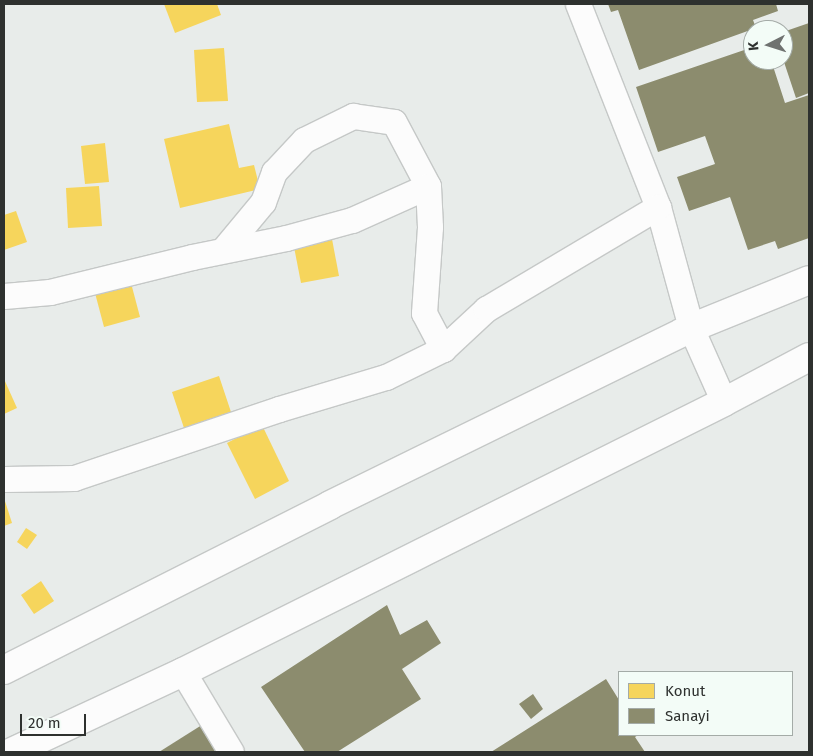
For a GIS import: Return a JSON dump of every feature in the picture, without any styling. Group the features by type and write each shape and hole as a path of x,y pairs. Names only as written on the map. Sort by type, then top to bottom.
{"street":[{"path":"578,4 658,207 692,328 724,402"},
{"path":"223,250 263,202 274,172 304,140 353,116 394,122 428,186 430,227 424,313 443,349"},
{"path":"4,296 50,292 223,250 286,238 352,220 428,186"},
{"path":"4,478 74,478 280,409 386,377 443,349 486,309 658,207"},
{"path":"4,670 330,505 692,328 809,280"},
{"path":"12,752 183,672 724,402 809,357"},
{"path":"183,672 231,752"}],"building: Konut":[{"path":"164,4 217,4 221,15 175,33"},
{"path":"224,48 228,101 197,102 194,50"},
{"path":"229,124 239,168 254,165 260,189 180,208 164,139"},
{"path":"105,143 109,182 85,184 81,146"},
{"path":"99,186 102,226 68,228 66,188"},
{"path":"16,211 27,242 4,250 4,215"},
{"path":"332,239 339,276 301,283 294,247"},
{"path":"131,283 140,317 104,327 95,293"},
{"path":"219,376 231,412 184,428 172,392"},
{"path":"4,379 17,408 4,414"},
{"path":"262,425 289,481 255,499 227,443"},
{"path":"4,498 12,523 4,526"},
{"path":"26,528 37,535 27,549 17,542"},
{"path":"41,581 54,601 34,614 21,595"}],"building: Sanayi":[{"path":"608,4 776,4 778,11 753,20 743,20 743,33 639,70 618,10 611,12"},
{"path":"809,23 809,93 796,98 787,70 793,70 793,29"},
{"path":"743,50 743,70 774,70 785,103 809,95 809,238 778,249 775,241 748,250 730,197 689,211 677,177 715,164 705,136 658,152 636,87"},
{"path":"387,605 400,635 427,620 441,643 402,669 421,699 337,752 305,752 261,687"},
{"path":"606,679 618,698 618,736 636,736 635,737 645,752 491,752"},
{"path":"533,694 543,709 531,719 519,704"},
{"path":"205,723 222,752 159,752"}]}
